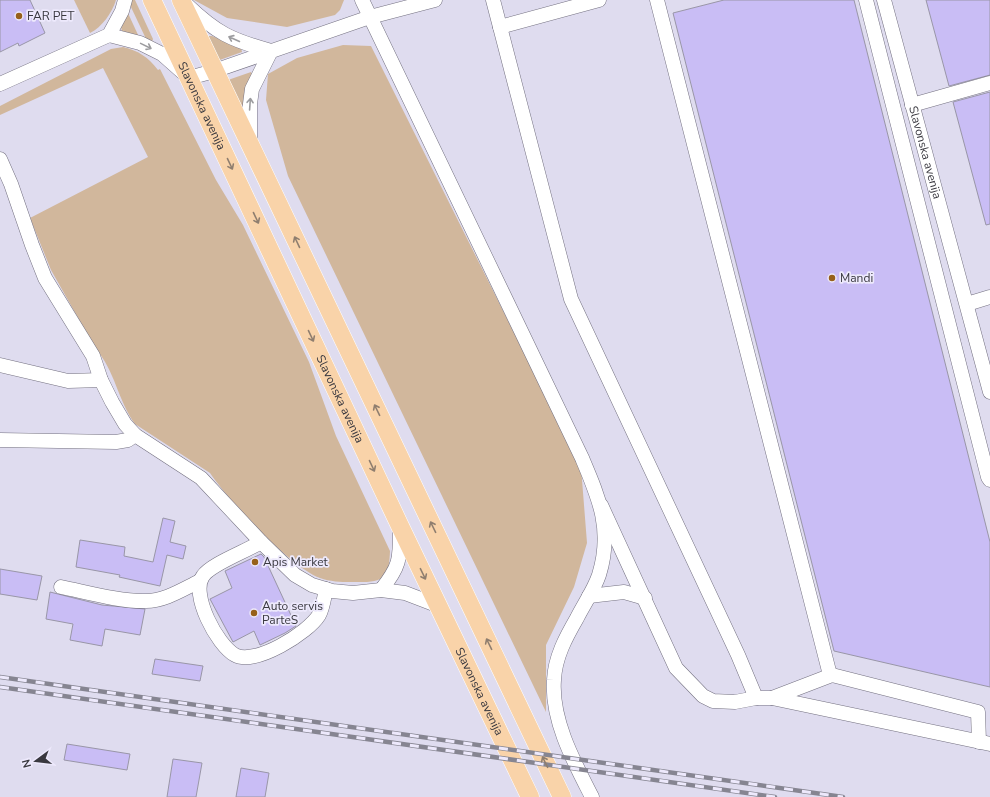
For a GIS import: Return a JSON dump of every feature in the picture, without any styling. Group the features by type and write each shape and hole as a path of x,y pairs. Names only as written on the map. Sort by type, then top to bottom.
{"main road":[{"name":"Slavonska avenija","path":"152,0 400,526 530,797"},
{"path":"181,0 562,797"}],"street":[{"path":"0,84 109,35 122,11 125,0"},
{"path":"181,0 217,32 243,43 271,51"},
{"path":"362,0 582,458 601,505 676,668 703,696 713,701 735,702 756,698 772,698 985,743 978,712 830,675 772,698"},
{"path":"109,35 140,43 162,54 189,78 214,71 370,17 435,0"},
{"path":"493,0 571,299 738,655 756,698"},
{"path":"500,28 598,0"},
{"path":"657,0 830,675"},
{"path":"866,0 990,480"},
{"name":"Slavonska avenija","path":"884,0 990,392"},
{"path":"250,143 250,104 252,89 271,51"},
{"path":"912,105 990,83"},
{"path":"0,158 11,184 32,245 46,278 93,356 101,380 125,424 135,435 201,478 261,542 295,575 312,585 326,589 353,593 382,590 405,593 438,606"},
{"path":"967,304 990,297"},
{"path":"0,365 68,381 101,380"},
{"path":"0,440 116,442 128,440 135,435"},
{"path":"592,797 560,722 554,680 557,659 599,575 604,550 605,529 601,505"},
{"path":"382,590 395,573 400,557 400,526"},
{"path":"61,587 127,600 146,602 172,595 200,581 210,569 261,542"},
{"path":"200,581 199,590 204,610 222,645 236,656 250,657 296,637 310,626 319,615 326,589"},
{"path":"589,596 624,592 645,598"}],"shaded area":[{"path":"74,0 116,0 106,19 99,27 90,33"},
{"path":"131,0 135,0 153,39 152,42 147,41 130,5"},
{"path":"194,0 344,0 340,10 335,15 287,27 227,18"},
{"path":"127,11 139,37 122,31 121,27"},
{"path":"208,36 212,36 241,48 242,52 217,61"},
{"path":"343,45 371,46 581,467 587,543 574,587 546,645 546,712 288,176 266,100 268,74 297,58"},
{"path":"123,47 134,50 143,55 151,61 158,70 160,69 216,180 243,225 309,362 336,436 390,551 389,565 385,575 382,578 371,582 325,580 307,571 260,532 231,500 210,473 135,424 124,406 107,366 95,348 51,270 30,218 148,157 103,68 0,115 0,106 111,49"},
{"path":"251,72 252,74 243,105 241,106 228,80"}],"building":[{"name":"FAR PET","path":"0,0 30,0 45,33 19,46 18,43 0,52"},
{"name":"Mandi","path":"724,0 854,0 990,542 990,687 834,651 673,13"},
{"path":"926,0 990,0 990,75 949,86"},
{"path":"990,92 990,224 986,225 953,102"},
{"path":"163,518 175,521 170,542 186,546 183,559 167,555 160,586 119,577 120,575 76,567 80,540 125,547 124,556 153,562"},
{"name":"Auto servis ParteS","path":"261,554 264,557 296,626 260,645 254,631 233,642 210,599 232,588 225,571"},
{"path":"0,569 42,576 37,600 0,594"},
{"path":"50,592 102,605 145,609 140,635 105,629 102,646 70,640 73,624 46,619"},
{"path":"155,659 203,666 200,681 152,674"},
{"path":"67,744 130,754 127,770 64,760"},
{"path":"173,759 202,763 196,797 167,797"},
{"path":"241,768 269,773 265,797 236,797"}],"railway":[{"path":"0,677 843,797"},
{"path":"0,687 775,797"}],"place":[{"name":"FAR PET","path":"19,16"},
{"name":"Mandi","path":"832,278"},
{"name":"Apis Market","path":"255,562"},
{"name":"Auto servis ParteS","path":"254,613"}]}
